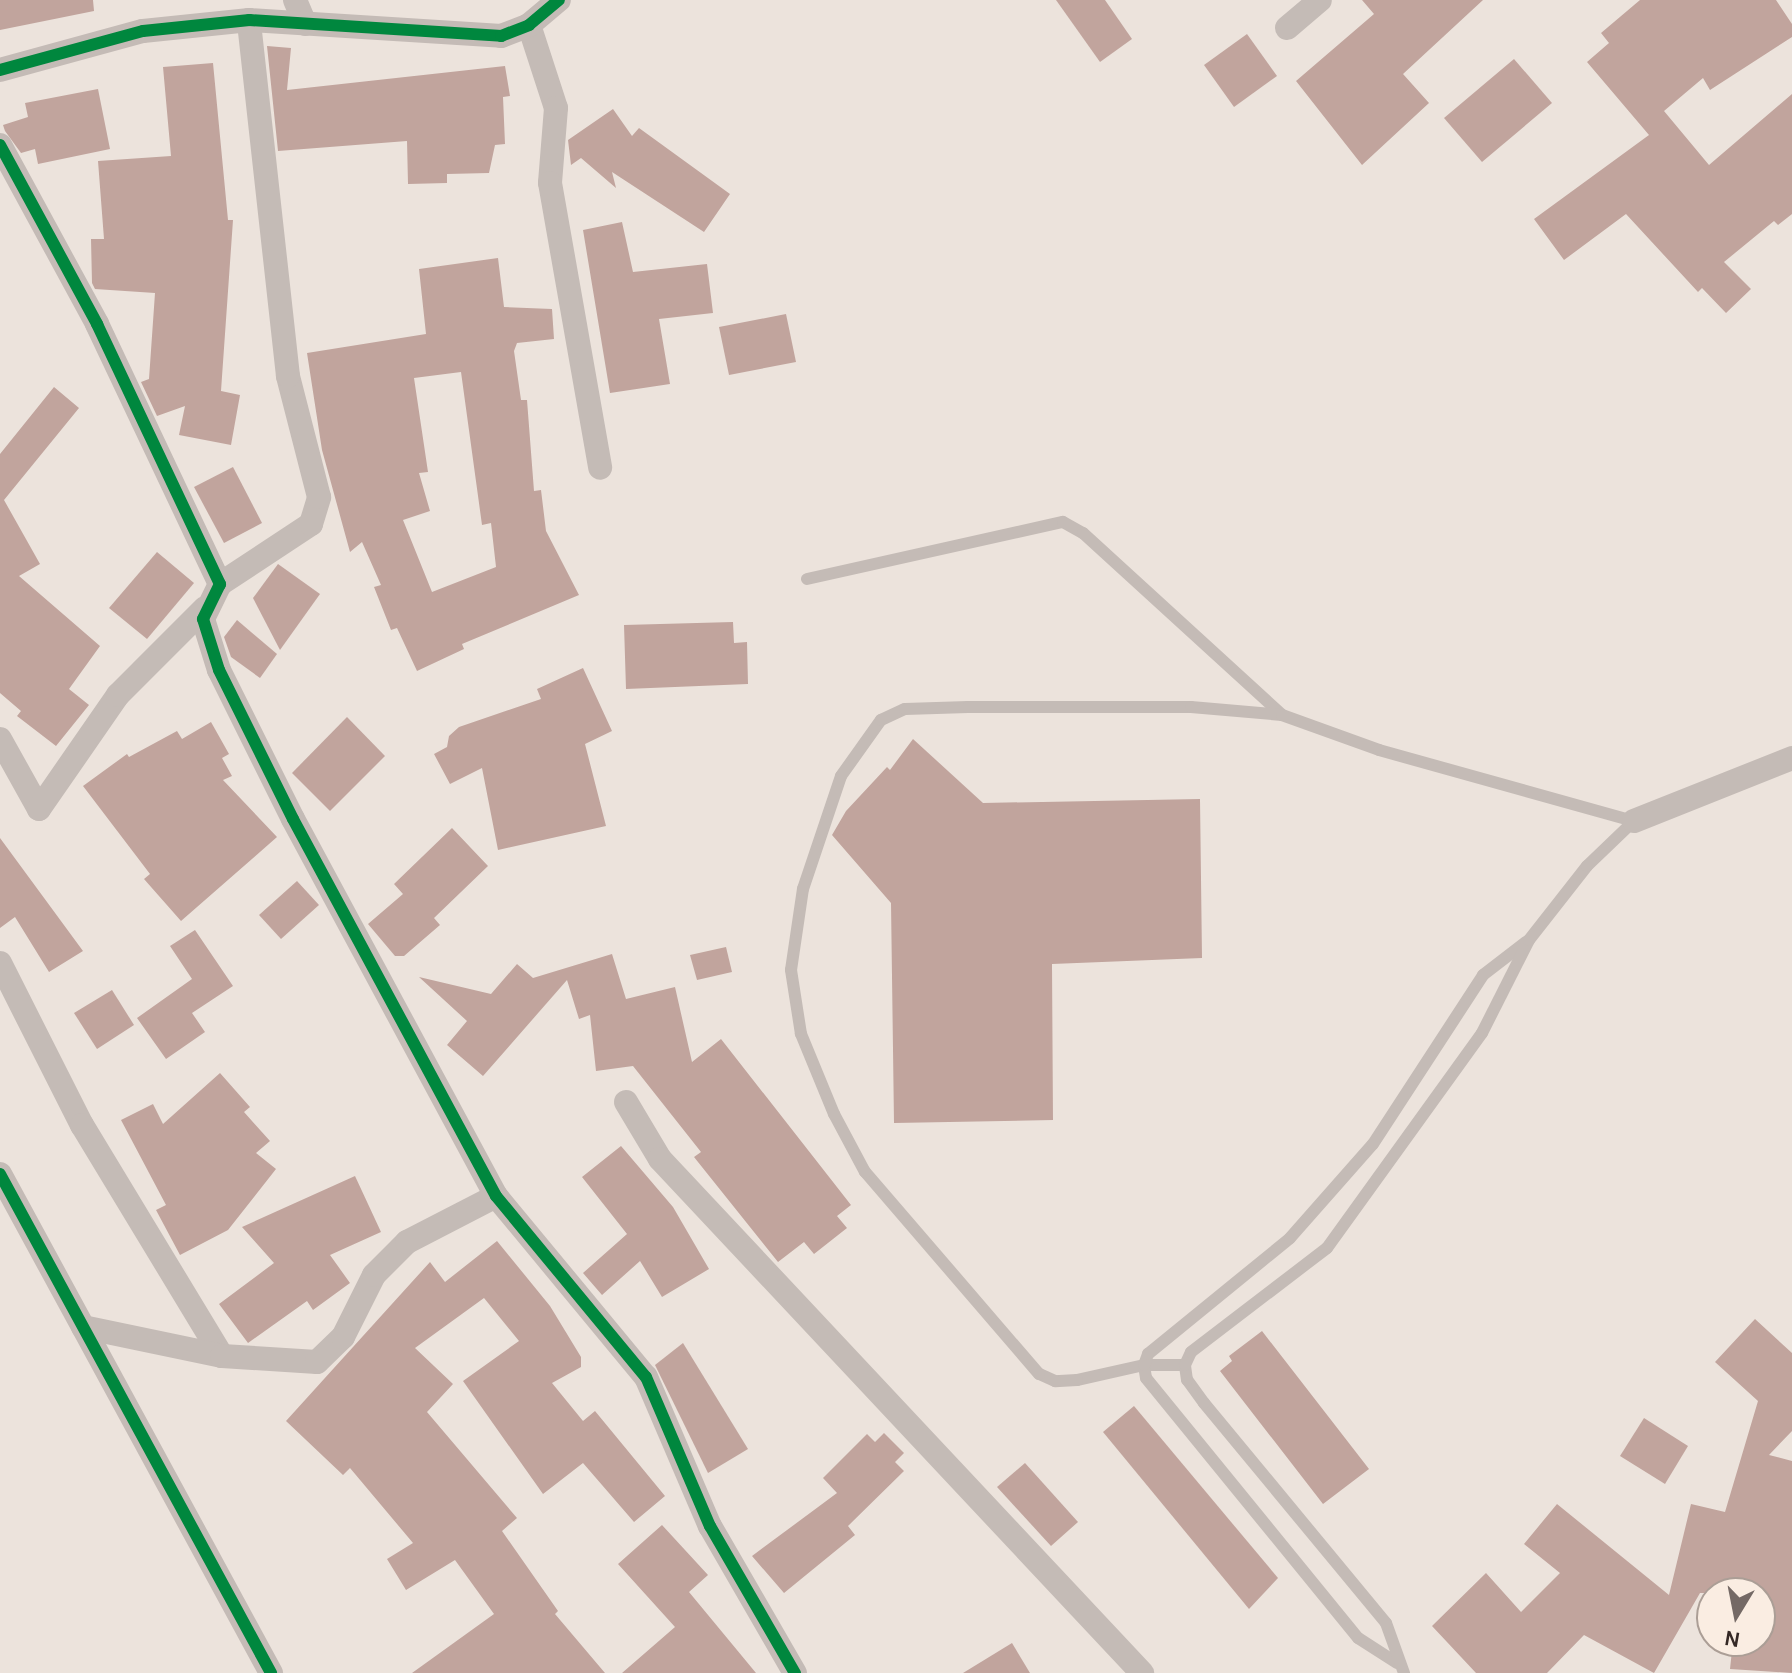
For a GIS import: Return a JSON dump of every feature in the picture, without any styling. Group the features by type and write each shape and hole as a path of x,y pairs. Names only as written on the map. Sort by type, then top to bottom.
{"street":[{"path":"295,0 305,24"},
{"path":"1,76 143,31 249,20 501,36 529,25 559,0"},
{"path":"1287,28 1320,0"},
{"path":"0,739 39,809 118,695 205,608 220,584 311,524 318,505 288,376 249,20"},
{"path":"529,25 556,108 550,183 600,468"},
{"path":"0,145 97,324 220,584"},
{"path":"205,608 203,619 219,670 496,1196 646,1377 710,1526 795,1673"},
{"path":"1634,821 1792,758"},
{"path":"0,963 82,1125 222,1356"},
{"path":"626,1102 660,1159 1142,1673"},
{"path":"0,1174 271,1673"},
{"path":"83,1327 222,1356 317,1362 343,1337 374,1275 407,1242 496,1196"}],"lane":[{"path":"807,579 1063,522 1083,533 1282,715"},
{"path":"1185,1365 1144,1365 1077,1380 1055,1381 1039,1374 865,1172 801,1034 791,970 803,889 841,776 881,720 905,709 1191,707 1282,715 1379,750 1634,821"},
{"path":"1400,1668 1386,1623 1204,1403 1187,1380 1185,1365 1191,1352 1327,1248 1482,1033 1529,940 1587,866 1634,821"},
{"path":"1400,1668 1358,1638 1146,1378 1144,1365 1148,1354 1290,1238 1373,1144 1483,975 1529,940"}],"building":[{"path":"0,0 93,0 94,11 0,30"},
{"path":"1056,0 1105,0 1132,39 1100,62"},
{"path":"1362,0 1483,0 1403,74 1429,103 1362,165 1296,81 1374,14"},
{"path":"1640,0 1776,0 1792,24 1792,37 1710,90 1703,78 1664,111 1709,165 1792,94 1792,214 1778,225 1774,221 1724,262 1751,289 1726,313 1702,288 1698,292 1626,214 1564,260 1534,219 1649,135 1587,62 1609,43 1601,33"},
{"path":"1247,34 1277,76 1234,107 1204,65"},
{"path":"267,46 291,48 287,90 505,66 510,96 503,97 505,144 495,145 489,173 447,174 447,183 408,184 407,141 278,151"},
{"path":"1514,59 1552,103 1482,162 1444,118"},
{"path":"213,63 228,220 233,220 221,391 240,395 231,445 179,435 185,406 157,416 141,382 149,379 155,293 95,289 92,283 91,239 104,239 98,161 171,156 163,67"},
{"path":"98,89 110,149 38,164 35,149 21,153 5,131 3,125 28,117 25,103"},
{"path":"613,109 632,136 639,128 730,194 704,232 612,172 616,188 581,158 571,165 568,140"},
{"path":"622,222 633,272 707,264 713,313 659,319 670,384 610,393 583,230"},
{"path":"498,258 504,307 552,309 554,339 517,343 514,351 521,400 527,400 534,491 541,490 546,531 579,595 462,644 464,649 417,671 397,628 391,630 374,587 381,585 362,542 350,552 322,450 307,353 426,334 419,269","holes":["461,372 482,525 491,523 496,567 432,592 403,520 430,511 419,473 428,472 414,378"]},
{"path":"786,314 796,362 729,375 719,327"},
{"path":"54,387 79,408 4,500 40,564 19,576 100,646 69,689 89,705 56,746 17,716 21,711 0,693 0,454"},
{"path":"233,467 262,523 224,543 194,487"},
{"path":"157,552 194,583 147,639 109,608"},
{"path":"278,564 320,594 280,650 253,598"},
{"path":"237,620 277,654 260,678 231,657 224,637"},
{"path":"733,622 734,643 747,642 748,684 626,689 624,625"},
{"path":"583,668 612,731 585,744 606,826 498,850 482,768 450,784 434,754 447,747 449,736 459,727 541,699 537,689"},
{"path":"347,717 385,756 330,811 292,773"},
{"path":"211,722 229,754 222,758 232,776 223,780 277,837 181,921 144,879 150,874 83,786 127,754 129,757 177,731 182,739"},
{"path":"913,739 983,803 1200,799 1202,958 1052,964 1053,1120 894,1123 891,903 832,835 846,811 887,767 890,770"},
{"path":"452,828 488,866 434,918 440,925 404,956 395,956 368,924 403,894 394,884"},
{"path":"0,838 83,951 49,972 15,917 0,928"},
{"path":"297,881 319,905 281,939 259,915"},
{"path":"195,930 233,986 192,1013 205,1032 166,1059 137,1018 192,979 170,946"},
{"path":"726,947 732,972 697,980 690,955"},
{"path":"612,954 626,999 675,987 692,1062 721,1039 851,1205 837,1216 847,1228 814,1254 804,1242 778,1262 694,1157 701,1152 633,1066 596,1071 590,1015 579,1019 567,980 483,1076 447,1045 467,1021 419,977 491,994 517,964 533,978"},
{"path":"112,990 134,1025 97,1049 74,1013"},
{"path":"220,1073 250,1107 244,1112 270,1141 256,1153 276,1169 228,1230 180,1255 156,1210 166,1205 121,1120 153,1104 163,1124"},
{"path":"621,1146 673,1207 709,1269 662,1297 640,1261 602,1295 583,1273 627,1234 582,1177"},
{"path":"355,1176 381,1232 330,1255 350,1283 313,1310 307,1301 248,1343 219,1304 274,1263 242,1227"},
{"path":"497,1241 550,1306 581,1357 581,1367 552,1383 583,1421 595,1411 665,1496 634,1522 583,1463 543,1494 463,1381 519,1341 484,1298 415,1348 453,1384 427,1412 517,1518 502,1531 558,1611 555,1614 605,1673 412,1673 494,1614 455,1560 406,1590 387,1559 413,1543 350,1468 343,1475 286,1421 430,1262 445,1282"},
{"path":"1755,1319 1792,1353 1792,1431 1769,1455 1792,1461 1792,1673 1730,1669 1731,1657 1776,1657 1776,1577 1696,1577 1696,1600 1654,1673 1584,1635 1547,1673 1476,1673 1432,1626 1486,1573 1521,1612 1560,1573 1524,1544 1557,1504 1669,1595 1691,1504 1725,1512 1758,1401 1715,1362"},
{"path":"1262,1331 1369,1469 1323,1504 1220,1371 1232,1361 1229,1356"},
{"path":"683,1343 748,1449 708,1473 655,1365"},
{"path":"1134,1406 1278,1578 1249,1609 1103,1432"},
{"path":"1644,1418 1688,1446 1665,1484 1620,1456"},
{"path":"884,1433 904,1453 895,1462 904,1471 848,1526 855,1535 784,1593 752,1556 837,1493 823,1478 867,1434 875,1442"},
{"path":"1025,1463 1078,1522 1051,1546 997,1487"},
{"path":"662,1525 708,1575 689,1592 756,1673 622,1673 675,1627 618,1564"},
{"path":"1012,1643 1030,1673 963,1673"}],"cycle path":[{"path":"0,70 143,31 249,20 501,36 529,25 559,0"},
{"path":"0,145 97,324 220,584 203,619 219,670 293,819 496,1196 646,1377 710,1526 795,1673"},
{"path":"0,1174 271,1673"}]}
